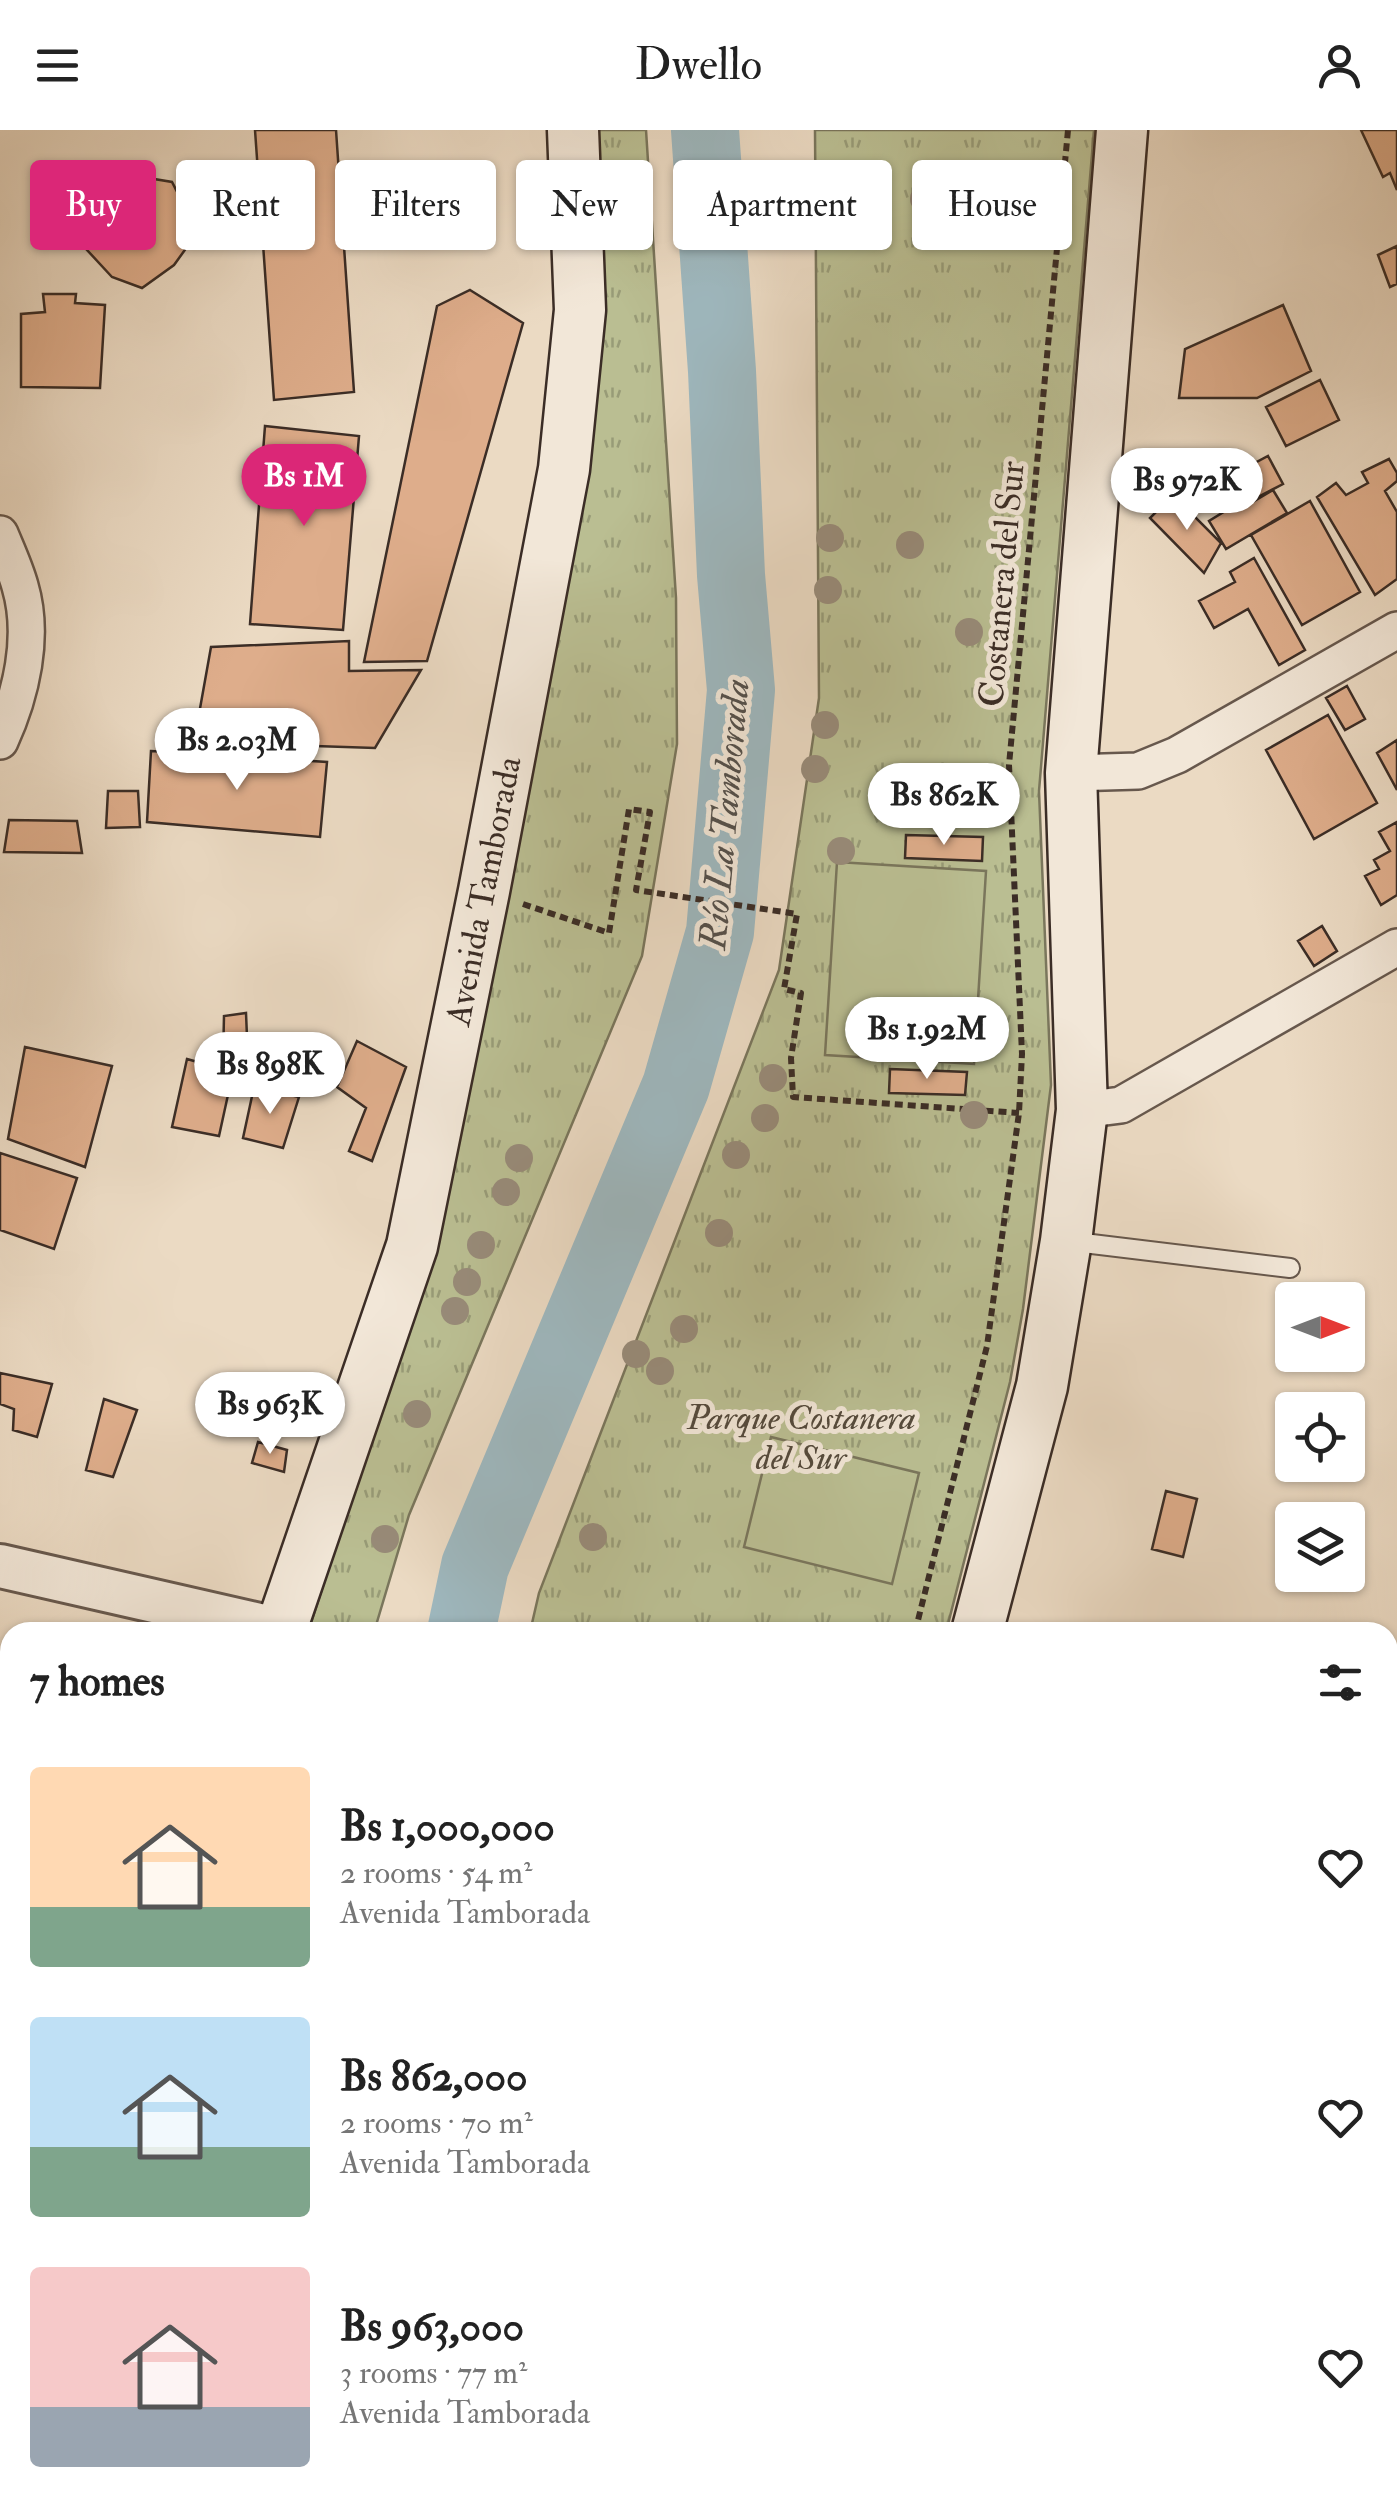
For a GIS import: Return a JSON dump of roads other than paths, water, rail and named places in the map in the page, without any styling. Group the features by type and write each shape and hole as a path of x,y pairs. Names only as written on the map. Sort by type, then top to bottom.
{"main road":[{"name":"Avenida Tamborada","path":"283,1622 412,1246 484,890 564,469 580,310 573,130"},
{"path":"979,1622 1042,1386 1082,1110 1071,772 1122,130"}],"street":[{"path":"0,534 22,588 26,656 16,705 0,742"},
{"path":"1071,772 1138,771 1177,755 1397,630"},
{"path":"1082,1110 1120,1105 1397,947"},
{"path":"0,1566 241,1622"}],"lane":[{"path":"1066,1241 1290,1268"}],"waterway":[{"name":"Río La Tamborada","path":"463,1622 475,1566 676,1086 720,932 741,690 705,130"}],"park label":[{"name":"Parque Costanera del Sur","path":"801,1437"}]}
